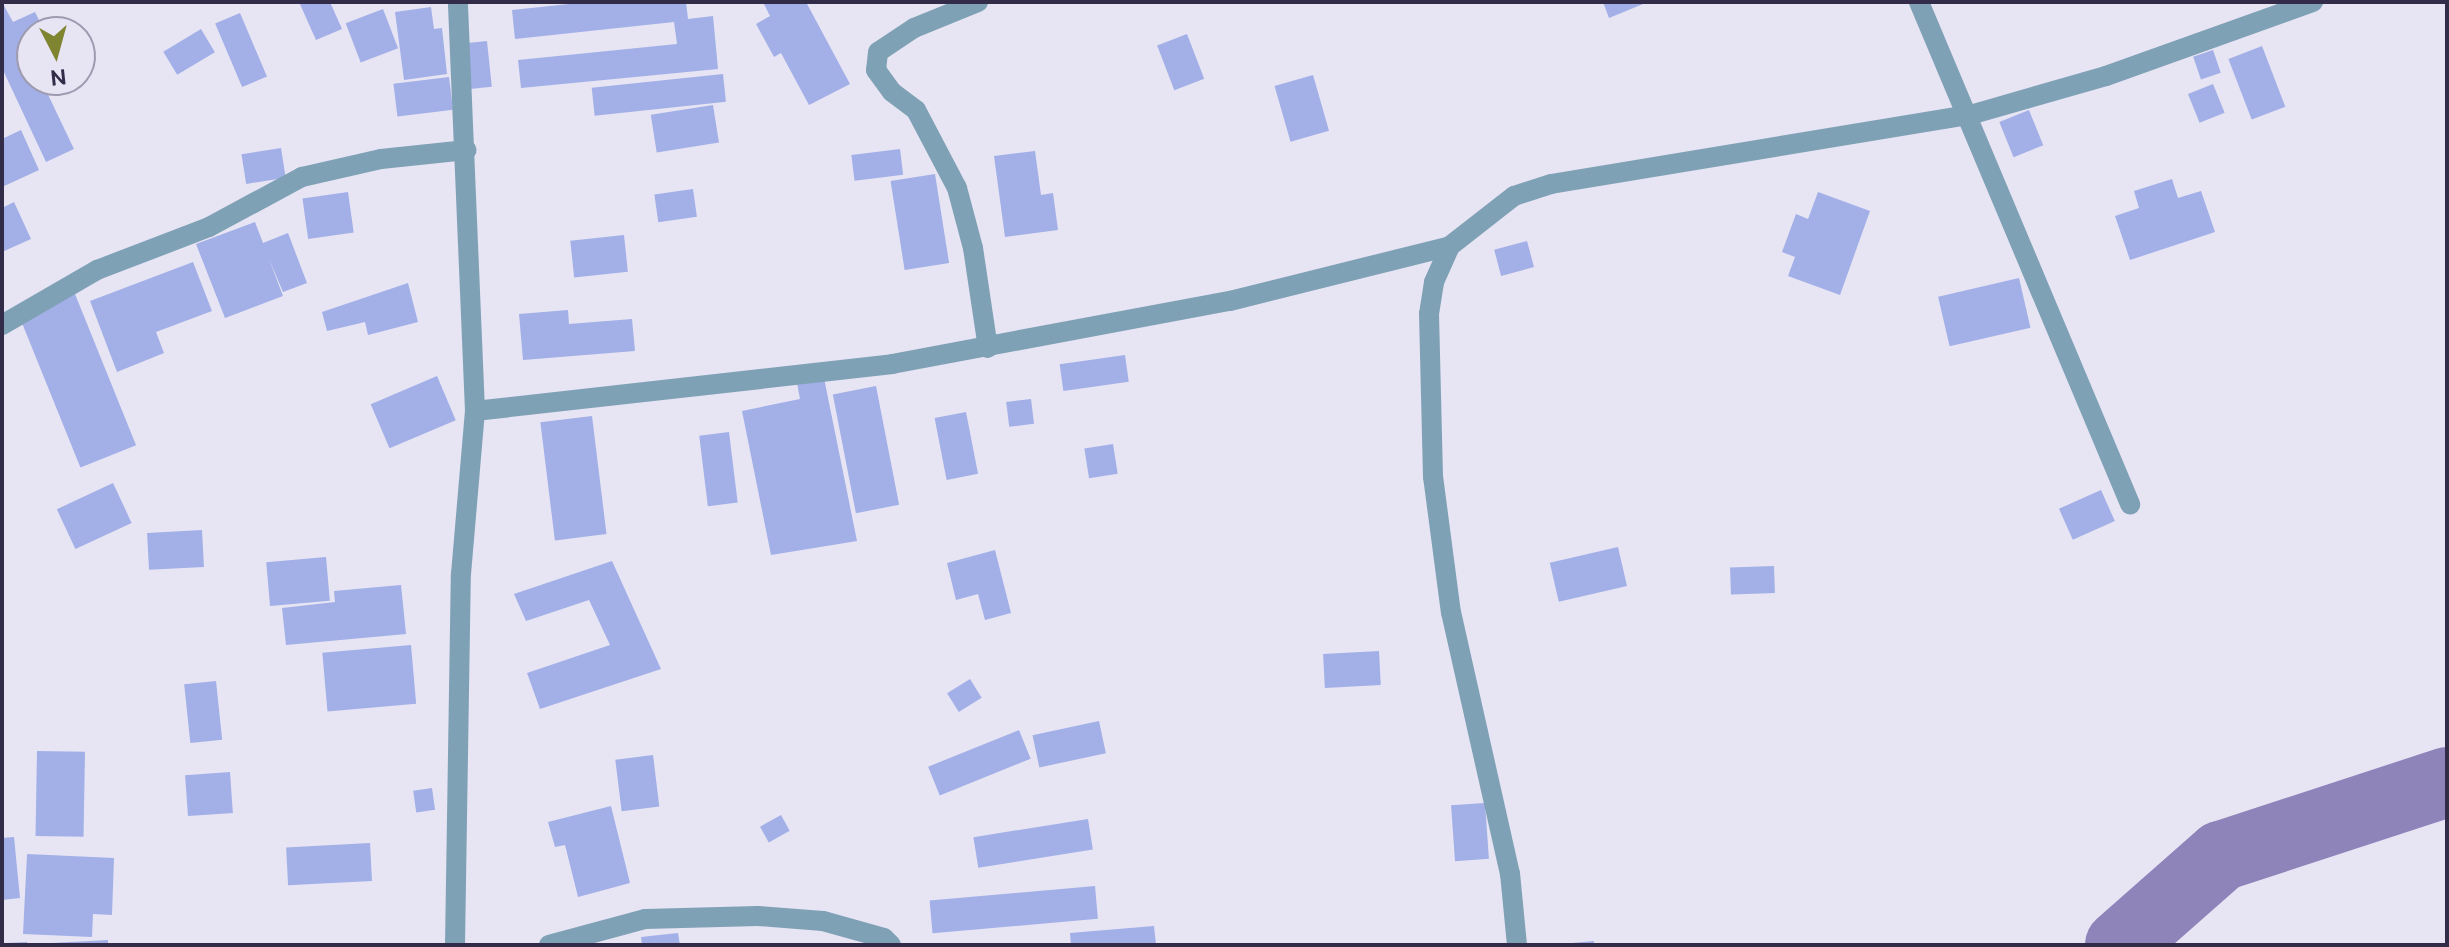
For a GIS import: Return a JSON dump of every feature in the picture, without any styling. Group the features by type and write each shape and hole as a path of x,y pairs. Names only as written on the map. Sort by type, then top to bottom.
{"street":[{"path":"455,945 461,574 475,411 467,150 458,2"},
{"path":"978,2 914,28 878,52 876,70 892,92 916,110 957,188 973,248 988,348"},
{"path":"1919,2 1970,115 2130,504"},
{"path":"475,411 892,364 1230,301 1450,246 1514,196 1551,184 1970,115 2106,76 2313,2"},
{"path":"2,325 97,270 209,227 302,177 381,159 467,150"},
{"path":"1450,246 1434,282 1429,314 1433,477 1451,613 1510,874 1517,945"},
{"path":"549,945 645,919 758,916 823,921 884,938 891,945"}],"building":[{"path":"2,2 13,22 16,21 16,96 49,96 74,149 46,162 2,68"},
{"path":"299,2 330,2 342,29 316,40"},
{"path":"588,2 686,2 688,19 713,16 718,69 521,88 518,60 677,44 674,22 515,39 512,10"},
{"path":"763,2 806,2 850,84 809,105 781,53 774,57 756,24 770,16"},
{"path":"1603,2 1648,2 1609,18"},
{"path":"431,7 434,29 442,28 447,74 404,80 395,12"},
{"path":"383,9 398,48 361,63 346,23"},
{"path":"240,13 267,77 242,87 215,24"},
{"path":"201,29 215,52 177,75 163,52"},
{"path":"1187,34 1204,79 1174,90 1157,45"},
{"path":"487,41 492,87 470,89 465,43"},
{"path":"2262,46 2285,107 2252,120 2228,59"},
{"path":"2213,50 2221,73 2201,80 2193,57"},
{"path":"723,74 726,102 595,116 592,88"},
{"path":"1313,75 1329,131 1291,142 1275,86"},
{"path":"449,77 453,110 397,117 393,84"},
{"path":"2213,84 2225,113 2200,123 2188,94"},
{"path":"713,105 719,143 657,152 651,115"},
{"path":"2029,110 2043,145 2014,157 1999,122"},
{"path":"21,130 39,170 2,187 2,139"},
{"path":"281,148 286,178 246,184 241,154"},
{"path":"900,149 903,175 855,181 851,155"},
{"path":"1035,151 1041,195 1053,193 1058,230 1005,237 994,156"},
{"path":"935,174 949,263 905,270 891,181"},
{"path":"2172,179 2178,198 2201,191 2215,232 2130,260 2115,216 2139,208 2134,191"},
{"path":"693,189 697,217 658,222 654,194"},
{"path":"348,192 354,233 308,239 302,198"},
{"path":"1818,192 1870,211 1840,295 1788,276 1795,257 1782,252 1796,214 1808,219"},
{"path":"14,202 31,239 2,252 2,208"},
{"path":"255,222 263,243 288,233 307,283 283,292 269,259 283,296 225,318 196,244"},
{"path":"624,235 628,272 574,277 570,241"},
{"path":"1527,241 1534,267 1501,276 1494,250"},
{"path":"193,262 212,311 156,332 164,353 117,372 90,301"},
{"path":"2019,278 2030,328 1950,346 1938,297"},
{"path":"408,283 418,322 368,335 365,322 327,331 322,312"},
{"path":"75,294 136,445 80,468 19,316"},
{"path":"568,310 569,324 632,319 635,351 523,360 519,314"},
{"path":"1125,355 1129,382 1063,391 1060,364"},
{"path":"437,376 456,420 389,448 371,404"},
{"path":"824,378 857,541 771,555 742,411 800,399 797,383"},
{"path":"876,386 899,505 856,513 833,394"},
{"path":"1031,399 1034,424 1009,427 1006,402"},
{"path":"966,412 978,474 947,480 935,418"},
{"path":"592,416 607,534 555,540 540,422"},
{"path":"729,432 738,502 708,506 699,436"},
{"path":"1113,444 1118,474 1089,478 1084,449"},
{"path":"113,483 132,523 75,549 57,509"},
{"path":"2101,490 2115,521 2073,540 2059,509"},
{"path":"202,530 204,567 149,570 147,533"},
{"path":"1618,547 1627,586 1559,602 1550,563"},
{"path":"995,550 1011,613 985,620 978,594 956,600 947,563"},
{"path":"326,557 330,601 270,606 266,562"},
{"path":"612,561 661,669 540,709 527,673 610,645 589,600 526,621 514,594"},
{"path":"1774,566 1775,593 1731,595 1730,568"},
{"path":"401,585 406,634 286,645 282,608 335,602 334,591"},
{"path":"411,645 416,704 327,712 322,653"},
{"path":"1379,651 1381,685 1325,688 1323,654"},
{"path":"970,679 982,698 959,712 947,693"},
{"path":"216,681 222,740 190,743 184,684"},
{"path":"1099,721 1106,753 1039,767 1032,735"},
{"path":"1019,730 1031,759 940,795 928,767"},
{"path":"37,751 85,752 84,837 36,836"},
{"path":"653,755 659,807 622,811 615,760"},
{"path":"230,772 233,813 188,816 185,775"},
{"path":"432,788 435,810 416,812 413,791"},
{"path":"1485,803 1489,859 1455,861 1451,805"},
{"path":"611,806 630,883 578,897 565,845 555,847 548,822"},
{"path":"781,815 790,831 769,842 760,827"},
{"path":"1088,819 1093,850 978,868 973,837"},
{"path":"14,837 20,898 2,900 2,838"},
{"path":"370,843 372,881 288,885 286,847"},
{"path":"27,854 114,858 112,915 93,914 92,937 23,934"},
{"path":"1095,886 1098,919 933,933 930,900"},
{"path":"1154,926 1156,945 1071,945 1070,933"},
{"path":"678,933 680,945 642,945 641,937"},
{"path":"108,940 108,945 52,945 52,943"},
{"path":"1594,941 1594,945 1572,945 1572,943"},
{"path":"27,942 27,945 6,945 6,943"}],"waterway":[{"path":"2120,945 2221,856 2447,782"}]}
